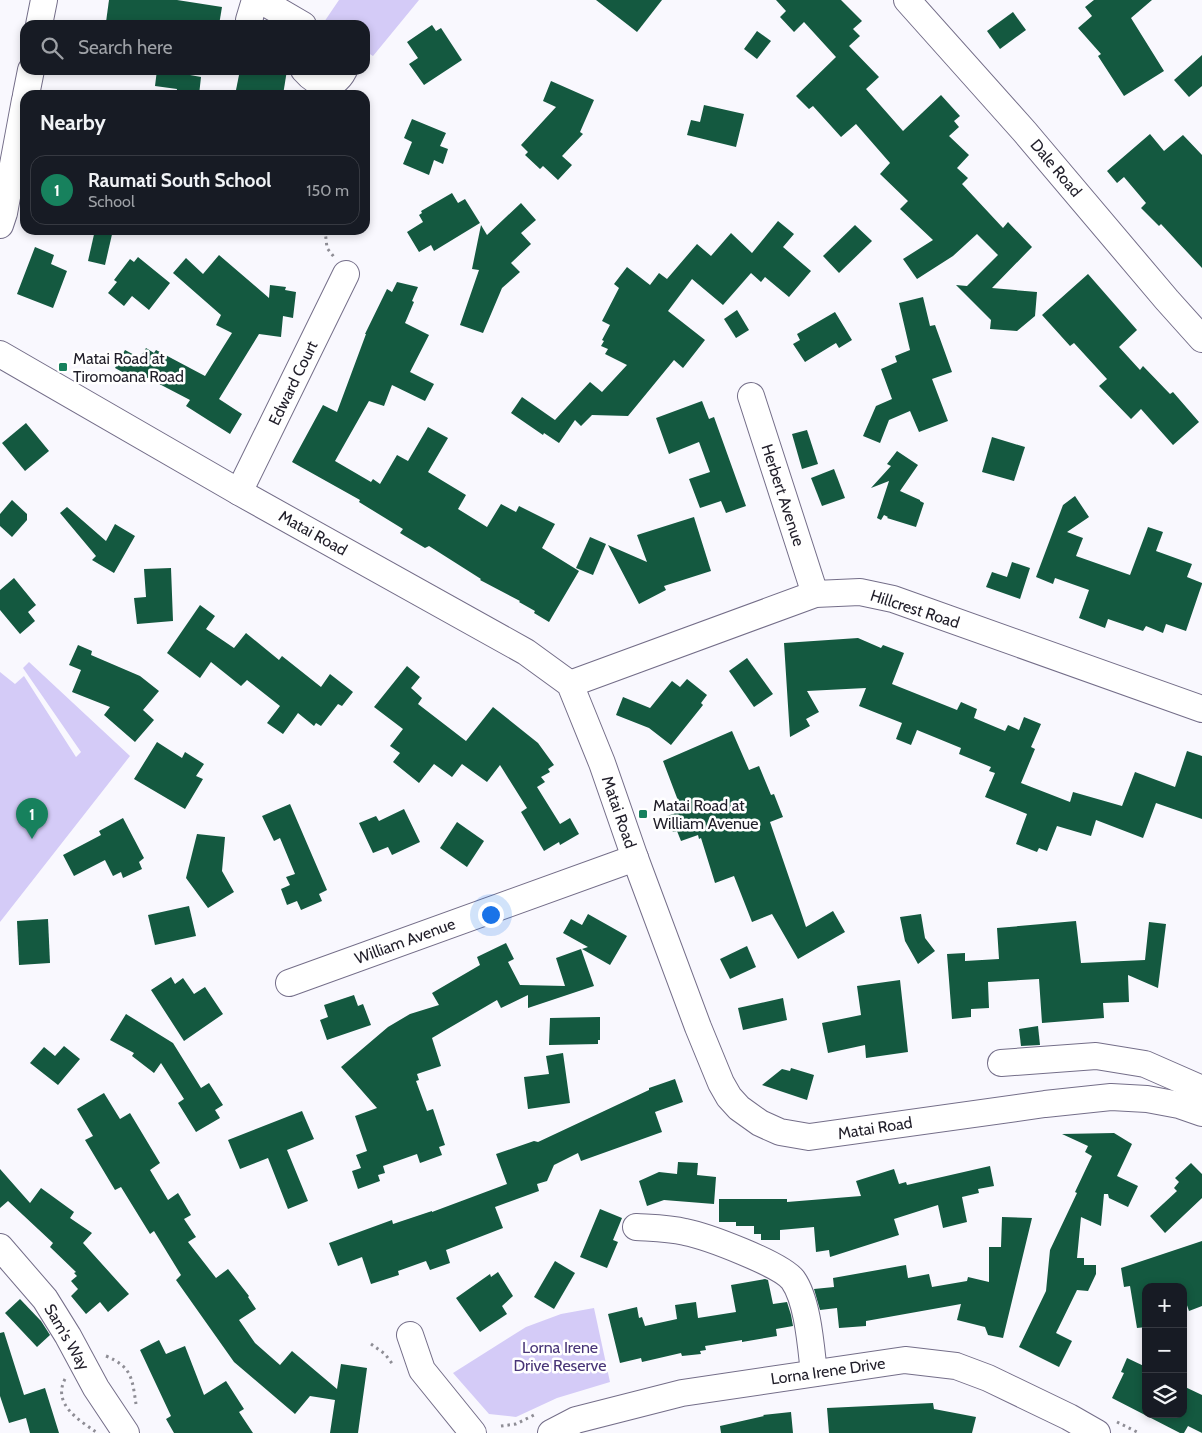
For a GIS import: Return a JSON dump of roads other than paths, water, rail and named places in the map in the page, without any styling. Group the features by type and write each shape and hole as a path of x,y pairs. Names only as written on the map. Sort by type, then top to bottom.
{"street":[{"path":"40,20 44,0"},
{"path":"249,20 255,0"},
{"path":"260,0 294,20"},
{"name":"Dale Road","path":"907,0 1024,131 1166,300 1202,339"},
{"path":"27,90 30,75"},
{"path":"308,75 312,79 329,84 334,82 340,75"},
{"path":"0,225 4,213 20,127"},
{"name":"Edward Court","path":"239,492 346,274"},
{"name":"Matai Road","path":"0,354 239,492 526,652 570,684 602,763 634,858 721,1083 729,1097 739,1108 760,1123 780,1132 798,1136 820,1136 1111,1096 1147,1098 1179,1105 1202,1113"},
{"name":"Herbert Avenue","path":"751,396 815,594"},
{"name":"Hillcrest Road","path":"570,684 815,594 860,592 893,599 1202,710"},
{"name":"William Avenue","path":"289,983 634,858"},
{"path":"1001,1063 1096,1056 1144,1064 1202,1089"},
{"path":"636,1227 668,1229 702,1236 762,1261 788,1276 797,1287 804,1307 814,1373"},
{"name":"Sam's Way","path":"0,1247 46,1299 96,1388 126,1433"},
{"path":"410,1335 422,1370 473,1433"},
{"name":"Lorna Irene Drive","path":"551,1433 576,1420 682,1393 905,1360 956,1366 988,1378 1069,1417 1097,1433"}],"place":[{"name":"Matai Road at Tiromoana Road","path":"63,367"},
{"name":"Matai Road at William Avenue","path":"643,814"},
{"name":"Raumati South School","path":"32,839"}],"park label":[{"name":"Lorna Irene Drive Reserve","path":"560,1356"}]}
